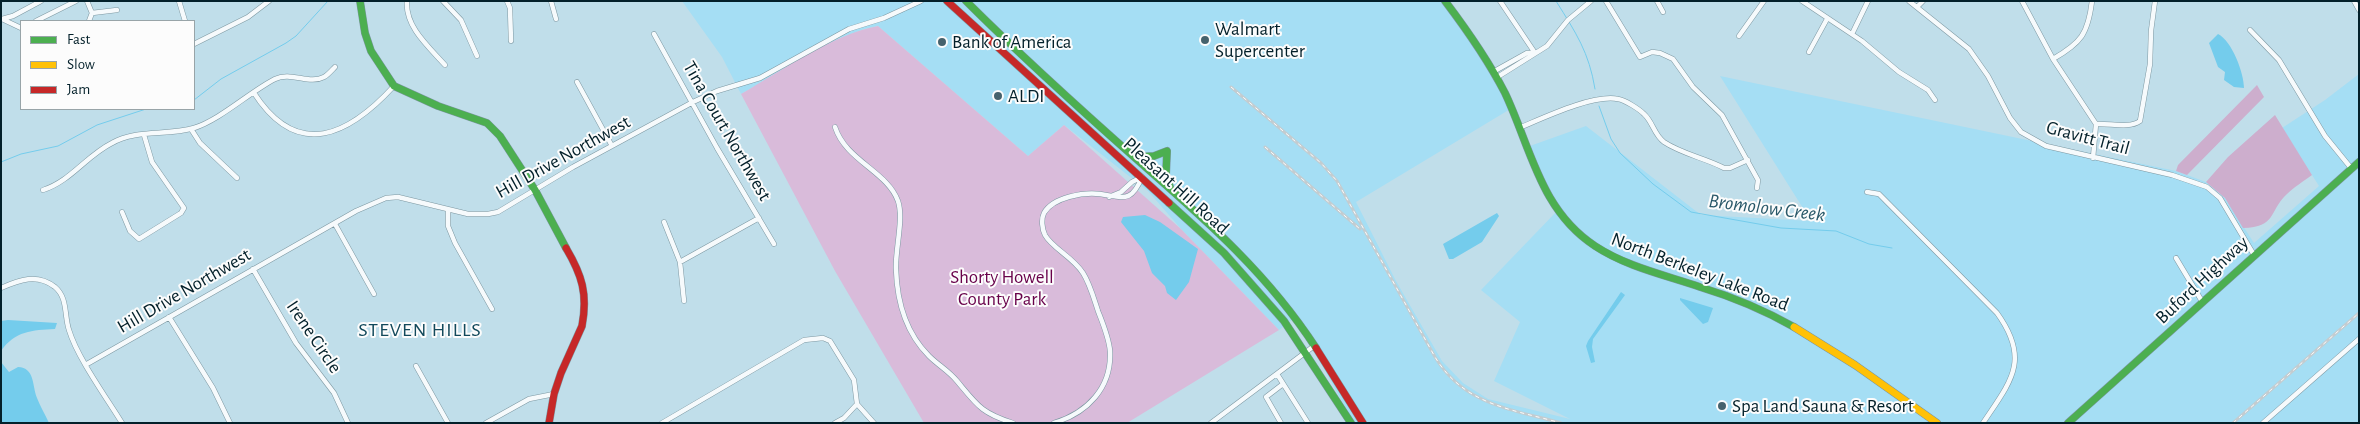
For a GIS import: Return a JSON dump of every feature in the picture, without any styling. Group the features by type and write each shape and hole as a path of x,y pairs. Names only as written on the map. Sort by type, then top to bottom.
{"main road":[{"path":"360,1 365,33 371,51 394,86 438,106 468,115 486,123 500,136 535,190 577,267 585,290 582,326 554,394 549,423"},
{"name":"Pleasant Hill Road","path":"947,1 1224,252 1269,302 1306,351 1352,423"},
{"name":"Pleasant Hill Road","path":"966,1 1026,60 1232,244 1268,283 1314,345 1363,423"},
{"name":"North Berkeley Lake Road","path":"1444,1 1459,20 1494,75 1519,128 1537,178 1557,211 1569,225 1596,248 1629,264 1724,294 1787,323 1878,381 1937,423"},
{"path":"1135,157 1154,156 1167,150 1166,175 1170,187"},
{"name":"Buford Highway","path":"2068,423 2359,162"}],"street":[{"path":"2,18 13,16 41,1"},
{"path":"38,20 76,1"},
{"path":"87,1 92,13 89,20"},
{"path":"180,1 185,20"},
{"path":"195,44 248,17 269,1"},
{"path":"407,1 406,8 416,32 446,65"},
{"path":"443,1 461,20 477,56"},
{"path":"507,1 510,8 511,40"},
{"path":"551,1 556,19"},
{"name":"Hill Drive Northwest","path":"87,364 253,269 386,198 398,197 448,210 473,214 498,212 693,102 717,91 760,78 849,29 884,18 922,1"},
{"path":"1500,1 1534,53"},
{"path":"1494,75 1521,56 1534,53 1547,46 1568,20 1591,1"},
{"path":"1606,1 1640,58 1652,52 1660,53 1673,59 1693,87 1722,115 1758,180 1757,188"},
{"path":"1657,1 1663,12"},
{"path":"1739,36 1764,1"},
{"path":"1802,1 1852,34 1880,55 1898,72 1928,90 1936,100"},
{"path":"1852,34 1868,1"},
{"name":"Gravitt Trail","path":"1909,1 1969,49 1988,76 2010,118 2021,132 2046,146 2172,175 2207,187 2220,198 2254,255"},
{"path":"1917,7 1923,1"},
{"path":"2022,1 2053,59 2096,124 2093,158"},
{"path":"2053,59 2070,49 2084,37 2090,20 2092,1"},
{"path":"2096,124 2128,126 2135,125 2140,121 2150,64 2151,31 2155,1"},
{"path":"2354,1 2359,10"},
{"path":"92,13 117,10"},
{"path":"2,18 20,28"},
{"path":"1809,52 1827,19"},
{"path":"2250,30 2278,60 2325,136 2351,168"},
{"name":"Tina Court Northwest","path":"654,34 717,148 774,244"},
{"path":"1494,75 1516,67 1525,62 1534,53"},
{"path":"1521,56 1525,62"},
{"path":"1512,61 1516,67"},
{"path":"44,190 56,186 74,174 100,150 113,142 128,137 191,129 283,76 316,79 324,77 335,67"},
{"path":"577,82 612,146"},
{"path":"254,93 266,111 286,126 305,135 322,135 334,131 378,104 394,86"},
{"path":"1519,128 1570,107 1605,99 1619,99 1644,114 1656,134 1663,142 1672,147 1724,168 1730,168 1748,160"},
{"path":"835,127 842,144 891,189 898,202 900,218 896,267 898,293 903,315 914,337 929,356 957,380 976,404 993,416 1013,423"},
{"path":"191,129 200,144 237,178"},
{"path":"122,212 130,231 139,239 181,213 184,208 178,196 152,162 144,135"},
{"path":"1109,197 1121,192 1132,182 1142,177"},
{"path":"1054,423 1078,413 1098,394 1109,373 1110,351 1107,336 1084,274 1073,260 1045,235 1044,213 1063,199 1092,194 1117,199 1125,197 1137,189 1142,177"},
{"path":"1867,192 1879,194 1997,313 2012,337 2015,350 2010,381 1983,423"},
{"path":"448,210 448,226 454,243 492,309"},
{"path":"680,262 759,218"},
{"path":"664,222 680,262 684,300"},
{"path":"335,224 374,294"},
{"path":"2176,258 2203,303"},
{"name":"Irene Circle","path":"253,269 296,343 334,393 348,423"},
{"path":"1,288 21,279 44,281 55,288 64,300 69,331 122,423"},
{"path":"169,318 213,388 230,423"},
{"path":"662,423 804,340 823,338 830,341 854,380 856,404 874,423"},
{"path":"2263,423 2359,339"},
{"path":"1212,422 1314,345"},
{"path":"416,366 448,423"},
{"path":"1277,374 1308,423"},
{"path":"1281,423 1266,397 1283,384"},
{"path":"486,423 529,399 554,394"},
{"path":"835,423 844,418 856,404"}],"shaded area":[{"path":"682,1 1442,1 1464,26 1512,108 1356,202 1396,281 1442,361 1463,383 1488,399 1570,419 1494,381 1520,322 1481,290 1557,211 1527,147 1586,126 1701,215 1811,221 1720,76 2176,171 2206,182 2225,198 2254,243 2319,186 2282,128 2325,100 2359,74 2359,423 1354,423 1308,340 1293,319 1279,330 1181,229 1148,191 1064,125 1028,156 878,26 864,29 839,39 741,94 722,57"},
{"path":"2218,34 2228,43 2236,58 2242,74 2244,88 2234,87 2224,80 2225,72 2218,67 2209,43"},
{"path":"2257,85 2264,97 2187,175 2176,171 2178,165"},
{"path":"2275,115 2312,175 2287,194 2267,222 2254,227 2243,228 2225,198 2206,182 2228,157"},
{"path":"1497,213 1499,216 1482,242 1453,259 1449,259 1443,244"},
{"path":"1145,215 1160,222 1198,249 1189,282 1176,300 1167,293 1165,286 1152,273 1144,251 1121,222 1123,217"},
{"path":"1621,292 1625,295 1593,339 1592,347 1595,362 1591,363 1586,346 1588,341"},
{"path":"1680,298 1713,308 1708,322 1703,324"},
{"path":"1,321 57,323 55,329 31,331 12,339 1,351"},
{"path":"1,362 9,372 18,367 27,370 32,378 37,398 49,423 1,423"}],"green space":[{"name":"Shorty Howell County Park","path":"878,26 1028,156 1064,125 1181,229 1279,330 1127,423 924,423 835,271 741,94 825,45"}],"waterway":[{"path":"195,99 221,79 296,36 328,1"},
{"name":"Bromolow Creek","path":"1556,1 1576,33 1585,53 1595,89"},
{"name":"Bromolow Creek","path":"1599,106 1611,139 1620,153 1653,184 1691,212 1781,228 1836,231 1869,244 1892,248"},
{"path":"1,162 21,154 58,146 97,125 143,110"}],"railway":[{"path":"1231,87 1321,163 1337,181 1435,357 1447,373 1460,386 1490,403 1561,423"},
{"path":"1265,147 1360,229"},
{"path":"2233,423 2359,313"}],"traffic: fast":[{"path":"360,1 365,33 371,51 394,86 438,106 487,123 500,136 535,190 566,248"},
{"path":"966,1 1053,84 1213,228 1278,296 1316,348"},
{"path":"1445,1 1477,46 1505,93 1539,177 1561,215 1576,231 1595,246 1620,260 1736,300 1794,327"},
{"path":"1135,157 1154,156 1167,151 1166,175 1170,187"},
{"path":"2068,423 2359,162"},
{"path":"1169,203 1224,253 1284,321 1351,423"}],"traffic: slow":[{"path":"1794,327 1855,365 1937,423"}],"traffic: jam":[{"path":"947,1 1169,203"},
{"path":"549,423 554,394 561,373 582,326 584,315 584,294 580,276 566,248"},
{"path":"1316,348 1363,423"}],"place":[{"name":"Walmart Supercenter","path":"1205,40"},
{"name":"Bank of America","path":"942,42"},
{"name":"ALDI","path":"998,96"},
{"name":"Spa Land Sauna & Resort","path":"1722,406"}],"district":[{"name":"STEVEN HILLS","path":"420,330"}]}
